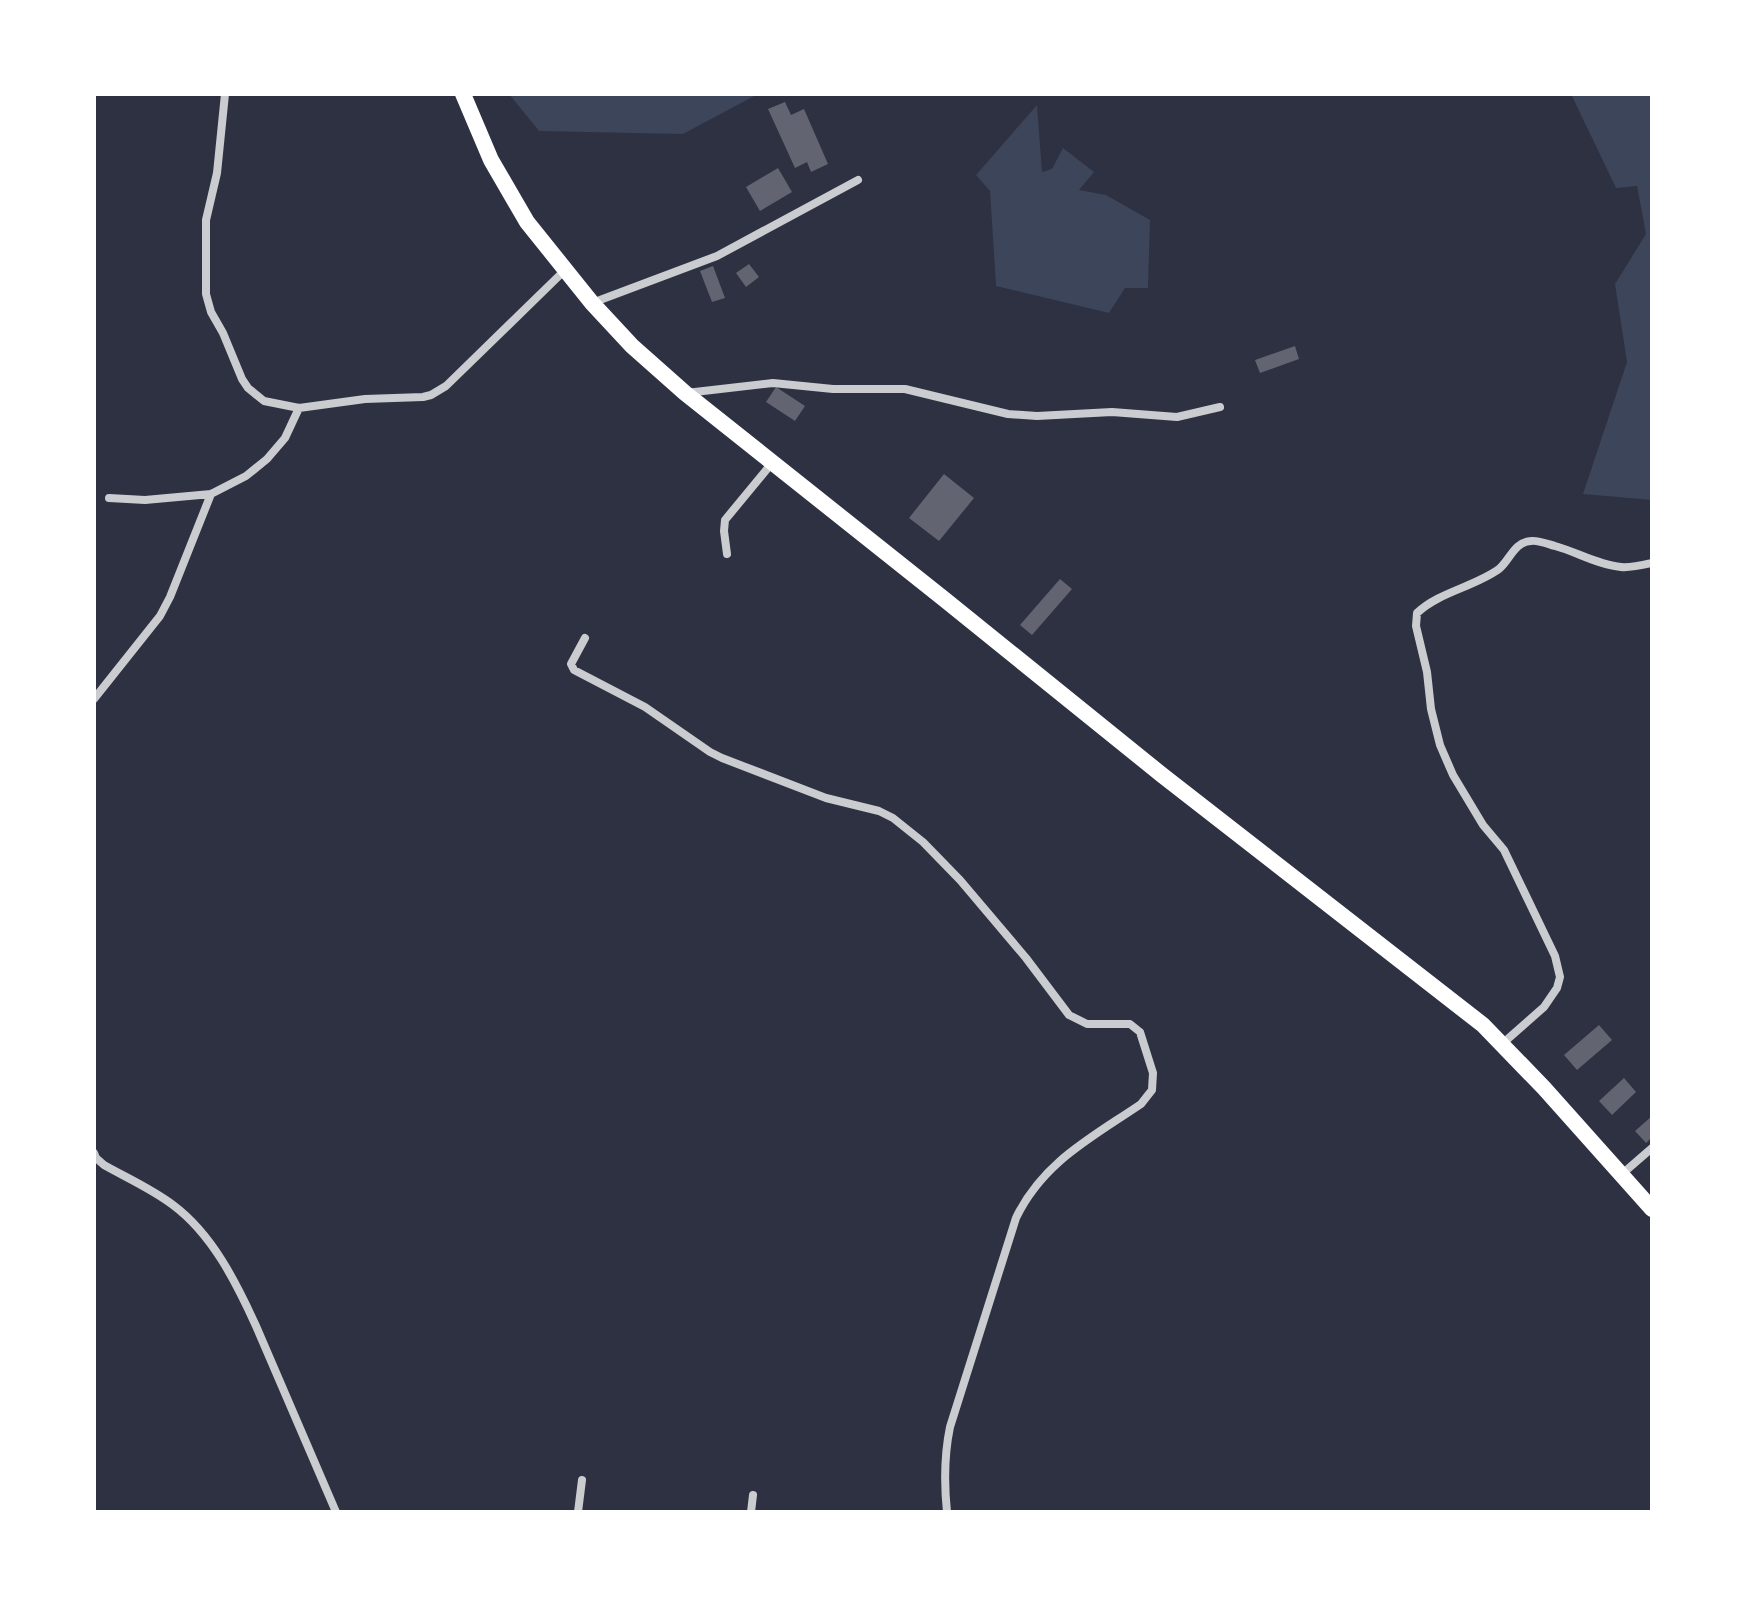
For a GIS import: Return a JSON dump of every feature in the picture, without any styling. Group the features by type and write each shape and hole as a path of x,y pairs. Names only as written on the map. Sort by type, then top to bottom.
{"highway":[{"path":"463,94 491,160 527,222 592,303 632,346 685,393 1162,775 1483,1025 1652,1209"}],"street":[{"path":"225,94 217,173 206,220 206,294 242,379 264,401 299,408 365,399 431,395 446,386 566,270"},
{"path":"592,303 717,256 858,180"},
{"path":"685,393 773,383 833,389 905,389 1008,414 1037,416 1112,412 1177,417 1220,407"},
{"path":"109,498 145,500 211,494 246,476 267,459 285,438 299,408"},
{"path":"727,554 725,520 772,463"},
{"path":"94,699 160,616 211,494"},
{"path":"1502,1044 1544,1007 1557,988 1560,977 1555,956 1504,850 1483,825 1453,775 1440,745 1416,626 1417,613 1426,604 1493,573 1503,566 1519,545 1531,541 1621,567 1652,563"},
{"path":"585,638 571,664 574,670 645,707 722,758 826,798 879,811 893,818 923,842 960,880 1069,1015 1087,1024 1130,1024 1140,1032 1153,1073 1152,1090 1148,1097 1048,1170 1029,1194 1016,1218 950,1427 944,1475 947,1512"},
{"path":"1622,1174 1652,1148"},
{"path":"95,1157 175,1207 199,1230 221,1261 251,1315 336,1512"},
{"path":"578,1512 582,1480"},
{"path":"751,1512 753,1495"}],"shaded area":[{"path":"509,94 758,94 683,134 539,131"},
{"path":"1571,94 1652,94 1652,500 1583,494 1627,362 1615,284 1646,234 1637,186 1616,188"},
{"path":"1037,105 1042,172 1052,169 1063,148 1094,172 1079,190 1106,195 1150,220 1148,288 1125,288 1109,313 996,286 990,191 976,175"}],"building":[{"path":"785,102 791,115 804,109 828,164 811,172 807,162 795,168 768,109"},
{"path":"778,168 792,192 760,211 746,187"},
{"path":"749,264 759,277 746,287 736,273"},
{"path":"713,266 725,298 712,302 700,271"},
{"path":"1295,346 1299,359 1260,373 1255,360"},
{"path":"776,387 805,406 795,421 766,402"},
{"path":"944,474 974,498 939,541 909,518"},
{"path":"1060,579 1072,589 1032,635 1020,625"},
{"path":"1599,1025 1612,1040 1577,1070 1564,1055"},
{"path":"1624,1078 1636,1092 1612,1115 1599,1101"},
{"path":"1652,1116 1652,1137 1646,1143 1635,1131"}]}
